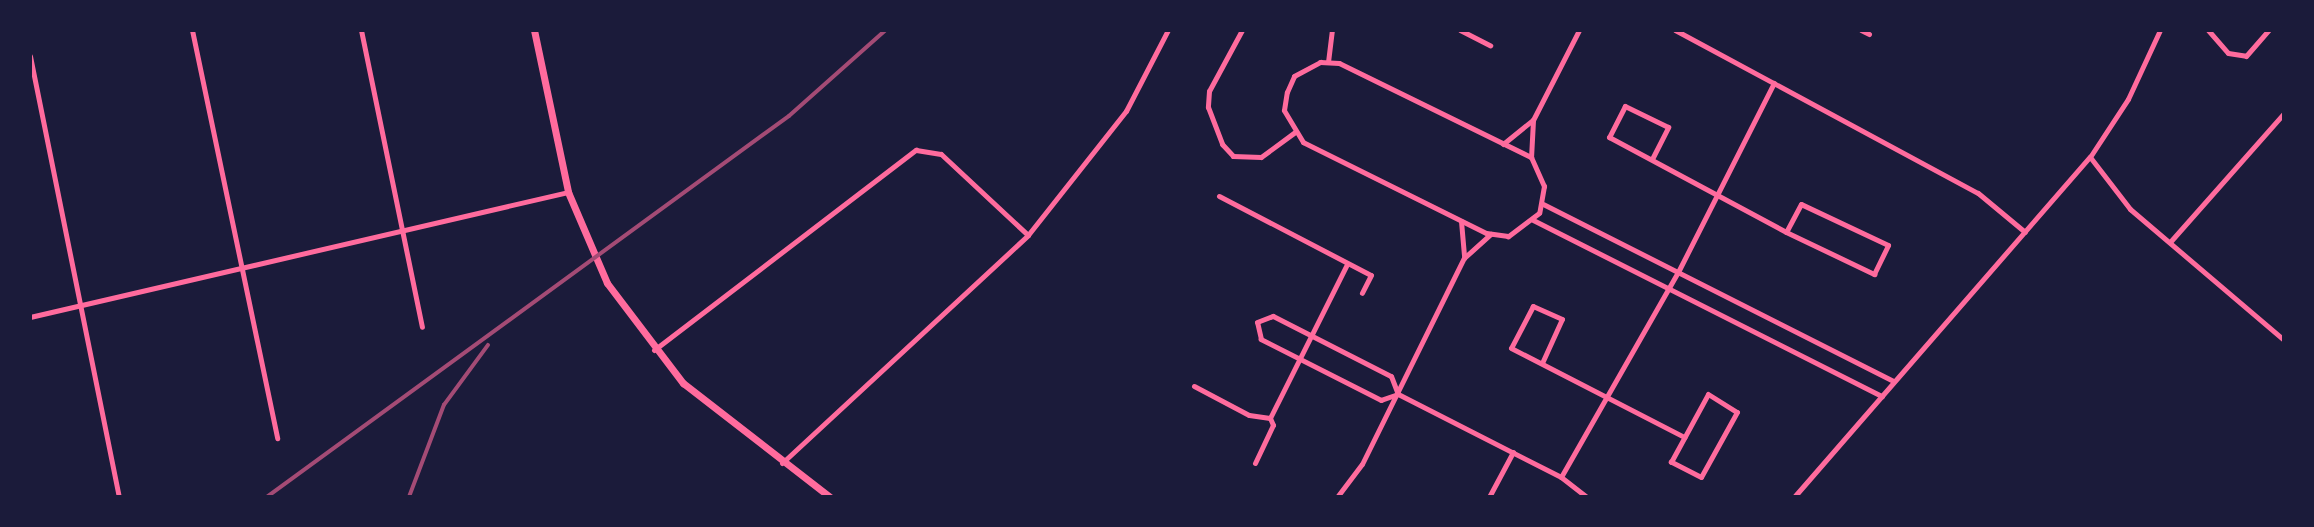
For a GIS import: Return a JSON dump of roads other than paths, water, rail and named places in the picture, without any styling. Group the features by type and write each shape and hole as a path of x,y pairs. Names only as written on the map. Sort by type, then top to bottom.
{"street":[{"path":"192,30 277,439"},
{"path":"361,30 422,327"},
{"path":"534,30 568,192 583,233 619,301 654,350 705,404 830,497"},
{"path":"782,463 1028,235 1126,111 1168,30"},
{"path":"1242,30 1209,91 1208,107 1222,144 1233,156 1261,157 1294,132"},
{"path":"1328,62 1332,30"},
{"path":"1460,30 1490,45"},
{"path":"1531,157 1533,120 1579,30"},
{"path":"1675,30 1978,193 2025,232"},
{"path":"1861,30 1869,34"},
{"path":"1794,497 2090,157 2160,30"},
{"path":"2208,30 2228,53 2246,56 2269,30"},
{"path":"30,56 119,497"},
{"path":"1328,62 1531,157 1542,175 1543,204 1533,220 1508,236 1491,234 1312,147 1294,132 1284,110 1287,92 1306,66 1328,62"},
{"path":"1561,477 1610,398 1670,288 1774,82"},
{"path":"1652,159 1668,127 1625,106 1609,137 1787,230 1874,274 1888,245 1801,204 1787,230"},
{"path":"2170,242 2284,113"},
{"path":"1503,144 1533,120"},
{"path":"654,350 916,150 942,154 1028,235"},
{"path":"2090,157 2130,209 2284,339"},
{"path":"30,317 568,192"},
{"path":"1219,196 1371,275 1362,293"},
{"path":"1543,204 1894,381"},
{"path":"1533,220 1882,396"},
{"path":"1461,221 1464,258"},
{"path":"1336,497 1362,464 1464,258 1491,234"},
{"path":"1255,463 1273,425 1270,418 1347,264"},
{"path":"1542,363 1562,319 1533,306 1511,348 1684,437"},
{"path":"1398,394 1381,400 1261,340 1257,322 1273,316 1391,376 1398,394 1561,477 1587,497"},
{"path":"1194,386 1249,415 1270,418"},
{"path":"1707,394 1737,412 1701,477 1671,461 1684,437 1707,394"},
{"path":"1489,497 1513,452"}],"railway":[{"path":"267,497 789,116 886,30"},
{"path":"409,497 444,405 488,345"}]}
